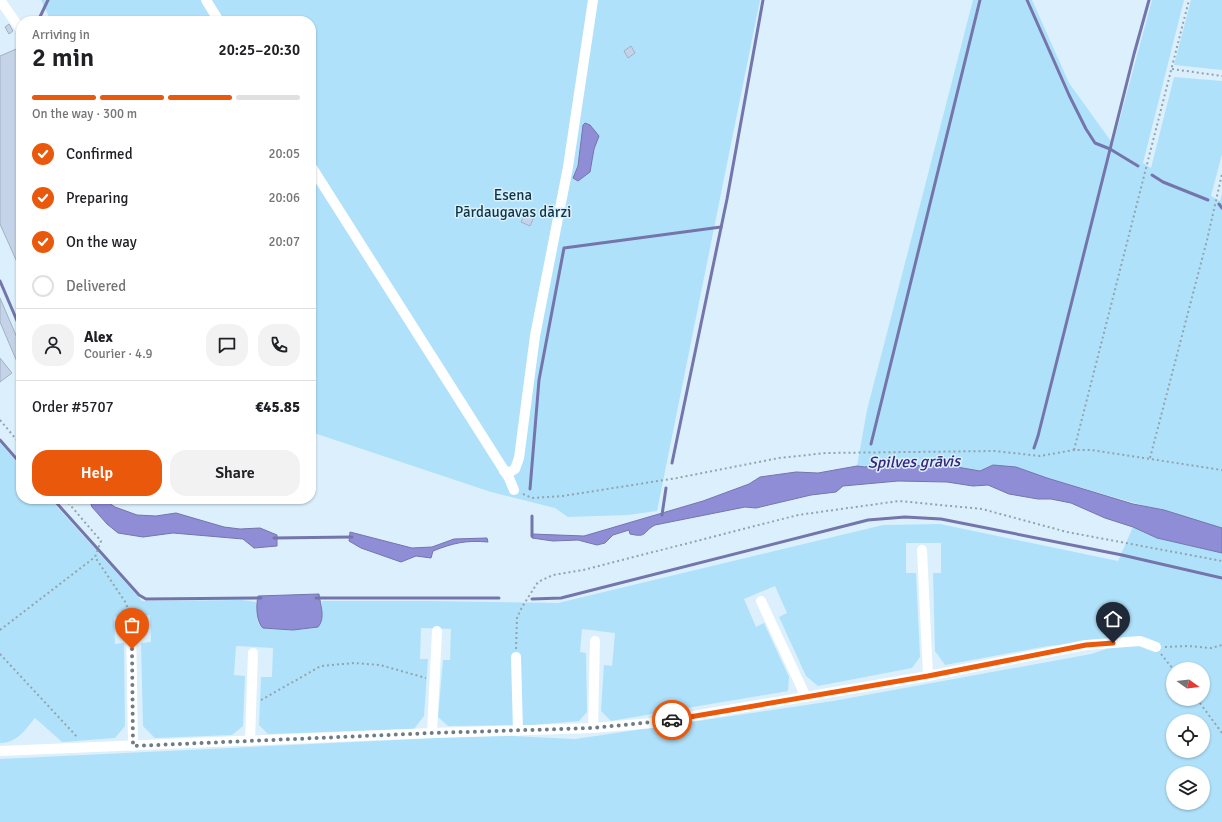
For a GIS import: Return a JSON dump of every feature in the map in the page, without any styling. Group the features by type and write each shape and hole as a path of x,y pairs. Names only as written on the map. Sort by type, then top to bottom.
{"street":[{"path":"0,0 16,22"},
{"path":"206,0 216,16"},
{"path":"504,471 510,472 515,469 519,458 535,336 568,167 593,0"},
{"path":"316,174 504,471 514,490"},
{"path":"922,550 928,676"},
{"path":"761,601 806,697"},
{"path":"131,619 133,746"},
{"path":"432,733 437,631"},
{"path":"593,728 595,641"},
{"path":"0,751 432,733 593,728 652,723 928,676 1086,645 1140,641 1156,647"},
{"path":"250,741 252,652"},
{"path":"516,657 518,731"}],"path":[{"path":"1074,450 1189,0"},
{"path":"1172,69 1222,76"},
{"path":"1150,458 1207,240 1222,174"},
{"path":"0,420 16,439"},
{"path":"514,490 532,498 563,496 677,478 778,458 826,453 995,451 1040,456 1074,450 1091,450 1133,458 1150,458 1222,470"},
{"path":"516,657 517,618 522,607 538,582 553,575 583,570 798,515 844,507 899,501 982,509 1067,532 1222,561"},
{"path":"0,630 95,557 101,541 70,504"},
{"path":"95,557 126,603 131,619"},
{"path":"1156,647 1188,646 1211,648 1222,645"},
{"path":"1156,647 1168,662"},
{"path":"0,654 87,748"},
{"path":"251,708 260,701 321,666 354,663 380,665 403,670 434,681"},
{"path":"1202,706 1222,733"}],"green space":[{"name":"Esena Pārdaugavas dārzi","path":"41,0 760,0 657,511 628,515 568,517 555,508 491,492 316,434 316,16 49,16"},
{"path":"973,0 1032,0 1069,83 1113,144 1152,0 1184,0 1143,163 1151,168 1174,77 1222,81 1222,154 1211,196 1220,201 1222,194 1222,528 1047,478 1016,467 993,465 980,471 951,466 857,466 867,410"},
{"path":"1191,0 1222,0 1222,70 1174,65"},
{"path":"0,443 16,461 16,504 55,504 142,601 242,600 256,602 258,623 263,628 293,630 321,623 322,601 558,603 883,525 940,524 1118,561 1133,527 1157,538 1222,553 1222,822 0,822 0,759 437,738 512,736 575,739 833,701 1091,654 1106,649 1107,640 1048,646 945,665 935,651 933,573 941,573 941,543 906,543 906,573 916,573 920,657 912,668 818,686 806,676 779,617 787,613 775,586 744,599 756,627 764,623 789,677 788,691 611,721 601,711 604,665 612,666 615,633 582,629 580,652 586,653 587,712 579,721 533,725 448,726 438,717 443,660 450,660 451,629 421,628 420,659 428,659 424,716 414,729 268,734 259,725 261,677 272,677 273,648 236,646 234,675 245,676 243,726 232,735 155,738 143,726 141,643 151,642 150,615 114,617 115,644 124,643 125,726 115,738 62,742 35,718 20,735 11,741 0,743"}],"shaded area":[{"path":"585,123 590,125 599,136 594,149 590,172 578,181 573,178 578,166 583,125"},
{"path":"879,465 951,466 980,471 993,465 1016,467 1133,504 1164,510 1222,528 1222,553 1157,538 1071,503 1009,494 988,485 973,486 947,482 898,481 843,486 836,492 811,495 756,508 745,507 655,525 642,535 630,534 629,530 613,535 605,543 597,545 578,540 553,541 532,538 532,534 584,536 703,501 749,484 760,477 796,472 818,473 857,466 865,467"},
{"path":"91,504 110,504 137,515 156,516 176,513 224,527 240,529 260,528 277,535 277,546 254,548 243,539 173,533 143,537 118,533 107,524"},
{"path":"350,532 412,548 432,547 454,539 487,538 488,542 473,541 453,544 433,551 431,558 416,556 401,562 361,548 349,541"},
{"path":"319,594 322,619 318,627 293,630 263,628 259,622 257,613 258,596"}],"building":[{"path":"9,24 13,31 9,34 5,27"},
{"path":"631,46 635,53 628,58 624,51"},
{"path":"16,49 16,260 0,224 0,56"},
{"path":"525,214 534,217 530,226 521,222"},
{"path":"0,298 16,335 16,359 0,322"},
{"path":"0,358 12,373 0,382"}],"waterway":[{"path":"40,16 48,0"},
{"path":"672,463 727,199 763,0"},
{"name":"Spilves grāvis","path":"871,444 980,0"},
{"path":"1027,0 1069,95 1086,129 1095,143 1110,149 1138,166"},
{"path":"1034,448 1149,0"},
{"path":"1152,175 1163,182 1208,200"},
{"path":"1219,204 1222,208"},
{"path":"530,489 539,380 564,248 721,227"},
{"path":"0,281 16,318"},
{"path":"0,440 16,458"},
{"path":"662,515 666,488"},
{"path":"57,504 139,595 146,599 261,598"},
{"path":"532,516 532,536"},
{"path":"532,599 561,598 868,520 905,517 941,519 1122,555 1222,578"},
{"path":"274,538 352,537"},
{"path":"316,598 499,598"}],"way so far":[{"path":"132,649 133,746 432,733 593,728 672,720"}],"route":[{"path":"672,720 928,676 1086,645 1113,643"}]}
